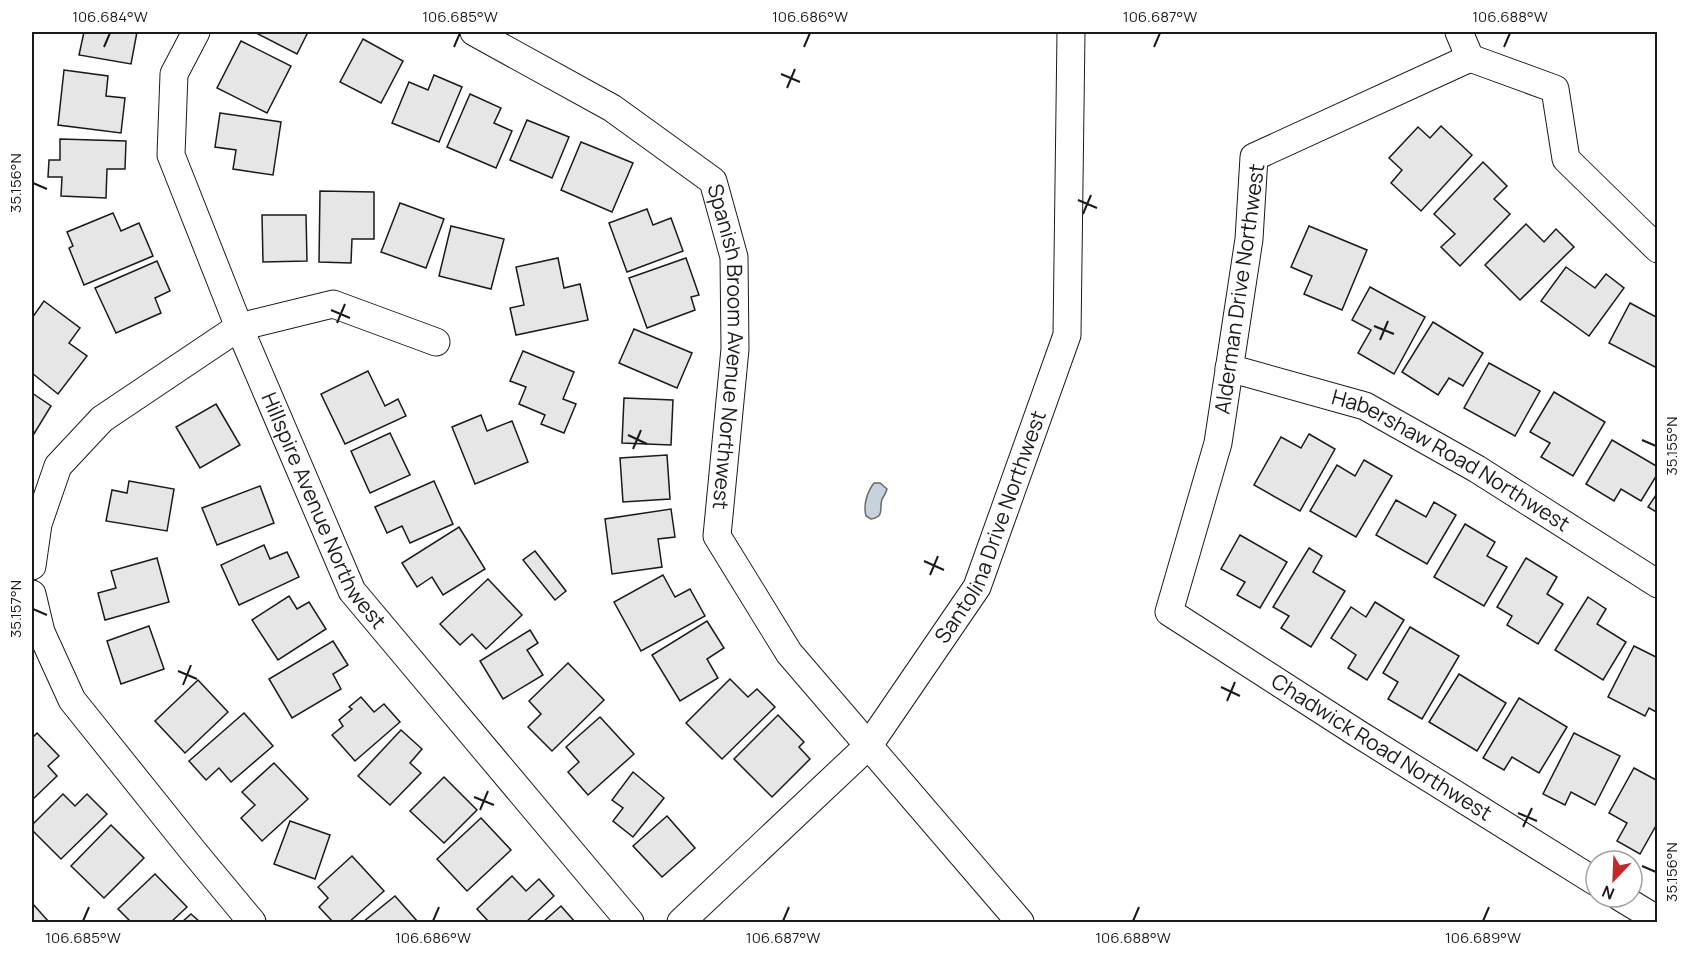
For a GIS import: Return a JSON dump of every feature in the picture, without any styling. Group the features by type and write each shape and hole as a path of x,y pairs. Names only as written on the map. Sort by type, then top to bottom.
{"street":[{"name":"Hillspire Avenue Northwest","path":"196,32 174,74 171,155 239,327 352,591 630,922"},
{"name":"Spanish Broom Avenue Northwest","path":"474,32 612,108 714,181 734,257 735,349 717,536 789,653 1020,922"},
{"name":"Santolina Drive Northwest","path":"681,922 869,745 977,587 1067,336 1071,32"},
{"path":"1459,32 1470,58 1555,88 1566,159 1658,249"},
{"name":"Alderman Drive Northwest","path":"1169,612 1218,443 1249,239 1254,157 1470,58"},
{"path":"32,566 38,524 58,466 102,419 239,327 333,304 436,342"},
{"name":"Habershaw Road Northwest","path":"1230,368 1365,406 1477,469 1658,584"},
{"path":"32,594 41,632 72,700 252,922"},
{"name":"Chadwick Road Northwest","path":"1169,612 1584,875"},
{"path":"1640,909 1658,920"}],"shaded area":[{"path":"874,483 880,483 887,489 882,499 880,514 871,519 866,516 865,503"}],"building":[{"path":"84,32 137,32 131,64 79,55"},
{"path":"254,32 308,32 297,54"},
{"path":"363,39 403,61 381,103 340,82"},
{"path":"241,41 291,66 267,113 217,88"},
{"path":"64,70 108,76 106,96 125,98 121,133 58,125"},
{"path":"434,75 462,87 439,142 392,123 409,82 428,90"},
{"path":"470,94 501,108 494,123 512,131 496,168 447,147"},
{"path":"220,113 281,122 273,175 233,169 236,150 215,147"},
{"path":"527,120 569,137 552,178 510,160"},
{"path":"1441,126 1472,155 1421,211 1391,183 1402,170 1389,158 1418,127 1430,138"},
{"path":"60,139 126,141 125,169 107,169 106,198 61,196 62,177 48,177 49,160 60,160"},
{"path":"581,142 633,163 612,212 561,190"},
{"path":"1483,162 1507,186 1494,199 1510,214 1460,266 1441,247 1455,234 1434,214"},
{"path":"320,191 374,192 374,239 352,239 351,263 319,262"},
{"path":"400,203 444,219 426,268 381,252"},
{"path":"647,209 653,225 671,218 683,251 627,272 609,223"},
{"path":"113,213 121,231 139,223 153,256 84,285 69,248 73,246 67,232"},
{"path":"262,215 306,215 307,261 263,262"},
{"path":"1526,224 1544,242 1556,229 1574,247 1520,300 1485,265"},
{"path":"451,226 504,239 491,289 439,276"},
{"path":"1309,226 1367,250 1342,310 1304,294 1312,276 1291,267"},
{"path":"558,258 564,288 580,284 588,320 516,335 510,308 524,305 516,267"},
{"path":"686,258 699,295 691,297 695,310 647,328 629,278"},
{"path":"157,261 170,291 155,298 161,313 116,333 95,288"},
{"path":"1566,267 1595,288 1606,274 1624,288 1589,336 1541,301"},
{"path":"1370,287 1425,317 1394,374 1358,353 1371,330 1352,320"},
{"path":"44,301 80,328 69,343 87,356 58,394 32,373 32,318"},
{"path":"1630,303 1658,318 1657,368 1609,343"},
{"path":"1433,322 1483,353 1463,386 1449,378 1438,395 1402,372"},
{"path":"634,329 692,353 677,388 619,363"},
{"path":"523,351 574,372 563,399 576,404 564,433 541,424 545,415 519,404 526,387 510,381"},
{"path":"1489,363 1540,391 1515,436 1464,408"},
{"path":"368,371 385,406 398,399 406,416 345,444 321,394"},
{"path":"1554,392 1605,422 1573,476 1541,457 1550,443 1530,432"},
{"path":"32,393 51,406 32,437"},
{"path":"624,398 673,400 671,445 622,443"},
{"path":"216,404 240,445 200,468 176,427"},
{"path":"481,415 487,431 512,421 528,462 475,484 452,427"},
{"path":"390,433 410,475 370,493 351,451"},
{"path":"1309,434 1335,449 1300,511 1254,485 1281,437 1301,448"},
{"path":"1612,440 1658,467 1658,473 1641,501 1621,489 1614,501 1586,484"},
{"path":"667,455 670,499 623,502 620,458"},
{"path":"1364,460 1392,476 1356,537 1310,511 1337,465 1355,476"},
{"path":"129,481 174,489 167,531 106,521 112,490 127,493"},
{"path":"434,481 453,524 410,543 402,526 387,533 375,507"},
{"path":"260,486 274,523 217,545 202,508"},
{"path":"1658,492 1658,513 1648,507"},
{"path":"1396,500 1426,517 1434,502 1456,515 1427,564 1376,535"},
{"path":"671,509 675,537 658,539 662,567 612,574 605,519"},
{"path":"1465,524 1495,542 1487,556 1507,567 1484,606 1434,577"},
{"path":"459,527 485,569 443,595 432,577 417,587 402,563"},
{"path":"1240,535 1287,562 1260,608 1237,595 1245,582 1221,569"},
{"path":"264,545 270,559 287,552 299,577 239,605 221,565"},
{"path":"1309,548 1322,556 1313,572 1345,591 1311,647 1281,628 1289,616 1273,607"},
{"path":"535,551 566,591 555,600 523,560"},
{"path":"157,558 169,602 105,620 98,593 116,588 111,571"},
{"path":"1526,558 1557,577 1547,594 1563,604 1538,644 1507,625 1512,616 1497,607"},
{"path":"663,575 675,597 690,589 705,616 641,651 614,602"},
{"path":"488,579 522,615 486,649 472,634 460,645 440,624"},
{"path":"289,596 297,609 309,602 326,629 278,660 252,620"},
{"path":"1588,597 1606,609 1597,624 1626,642 1603,680 1555,650"},
{"path":"1375,602 1404,620 1367,680 1348,668 1356,655 1331,638 1351,607 1366,617"},
{"path":"707,621 724,648 707,659 718,678 680,701 652,655"},
{"path":"149,626 164,669 121,684 107,641"},
{"path":"1410,627 1459,656 1422,719 1388,699 1398,682 1383,673"},
{"path":"530,630 538,643 527,650 543,675 503,699 480,661"},
{"path":"333,641 348,665 333,674 341,689 292,718 269,679"},
{"path":"1634,646 1658,658 1658,713 1649,708 1645,716 1608,697"},
{"path":"568,663 604,700 552,751 528,727 541,714 529,701"},
{"path":"1459,674 1506,703 1477,751 1429,722"},
{"path":"730,679 748,697 757,689 775,707 722,759 686,723"},
{"path":"198,680 228,712 185,753 155,721"},
{"path":"361,697 374,712 384,704 400,722 355,761 332,735 343,726 339,720"},
{"path":"1519,698 1567,727 1539,773 1512,757 1504,770 1483,758"},
{"path":"244,713 273,746 231,782 219,768 206,780 189,761"},
{"path":"778,715 804,742 799,747 810,759 772,797 734,759"},
{"path":"600,717 634,754 588,795 568,772 579,762 566,747"},
{"path":"401,730 422,749 410,763 421,773 390,805 358,776"},
{"path":"37,733 59,756 48,766 57,776 32,800 32,738"},
{"path":"1574,733 1620,756 1595,805 1571,792 1565,805 1543,794"},
{"path":"274,763 308,799 262,841 241,818 255,805 242,792"},
{"path":"1634,768 1658,781 1658,822 1643,849 1631,849 1617,841 1627,823 1609,813"},
{"path":"633,772 664,798 633,837 613,821 623,808 612,800"},
{"path":"444,777 477,810 444,843 410,811"},
{"path":"63,794 75,806 87,794 107,814 61,859 32,830 32,825"},
{"path":"667,816 695,848 662,877 633,846"},
{"path":"481,818 511,850 467,891 437,859"},
{"path":"290,821 330,835 315,879 274,864"},
{"path":"111,825 144,858 104,898 71,866"},
{"path":"352,856 384,891 349,922 333,922 319,907 328,898 318,887"},
{"path":"155,874 187,907 171,922 131,922 118,909"},
{"path":"512,876 526,891 539,879 554,896 526,922 489,922 477,909"},
{"path":"395,896 418,922 363,922"},
{"path":"32,903 49,922 32,922"},
{"path":"561,906 575,922 543,922"},
{"path":"191,914 200,922 182,922"}]}
